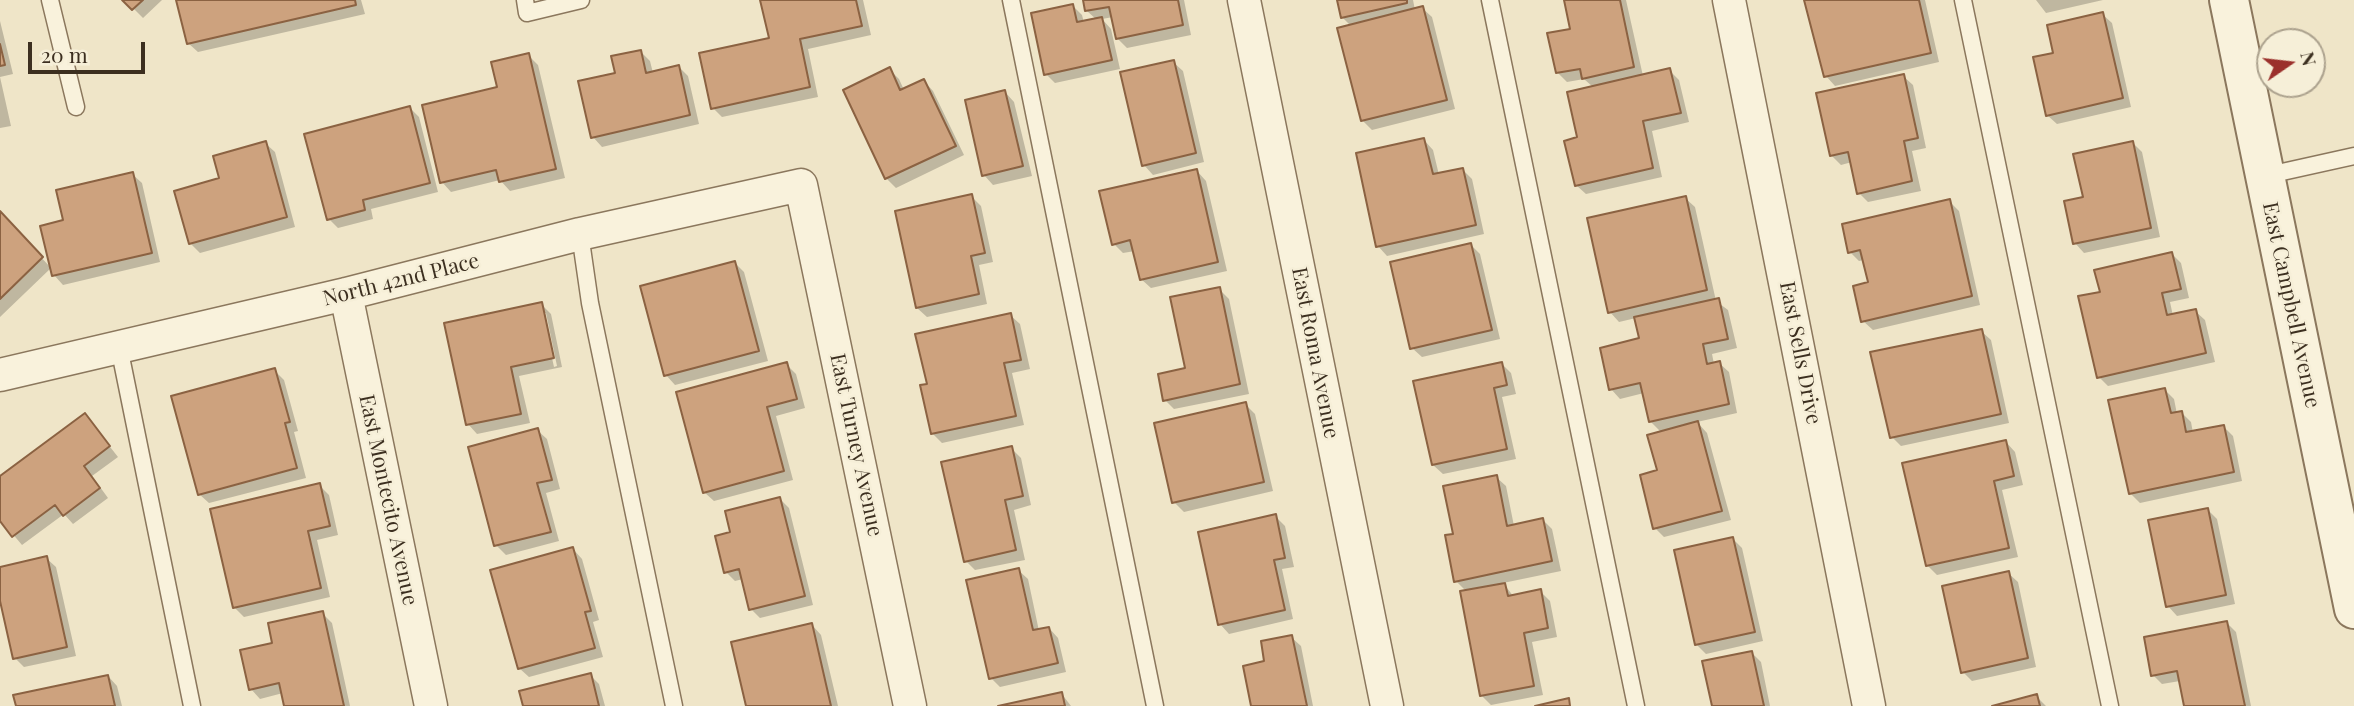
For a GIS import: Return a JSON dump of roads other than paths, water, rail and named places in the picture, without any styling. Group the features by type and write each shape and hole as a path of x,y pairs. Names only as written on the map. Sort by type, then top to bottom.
{"street":[{"name":"East Roma Avenue","path":"1244,0 1387,706"},
{"name":"East Sells Drive","path":"1729,0 1869,706"},
{"name":"East Campbell Avenue","path":"2229,0 2354,609"},
{"name":"North 42nd Place","path":"0,375 346,294 580,234 801,185"},
{"name":"East Turney Avenue","path":"801,185 910,706"},
{"name":"East Montecito Avenue","path":"346,294 431,706"}],"lane":[{"path":"50,0 76,107"},
{"path":"525,0 527,13 580,0"},
{"path":"1011,0 1155,706"},
{"path":"1490,0 1636,706"},
{"path":"1963,0 2110,706"},
{"path":"2264,176 2354,156"},
{"path":"580,234 590,303 674,706"},
{"path":"119,347 192,706"}]}
